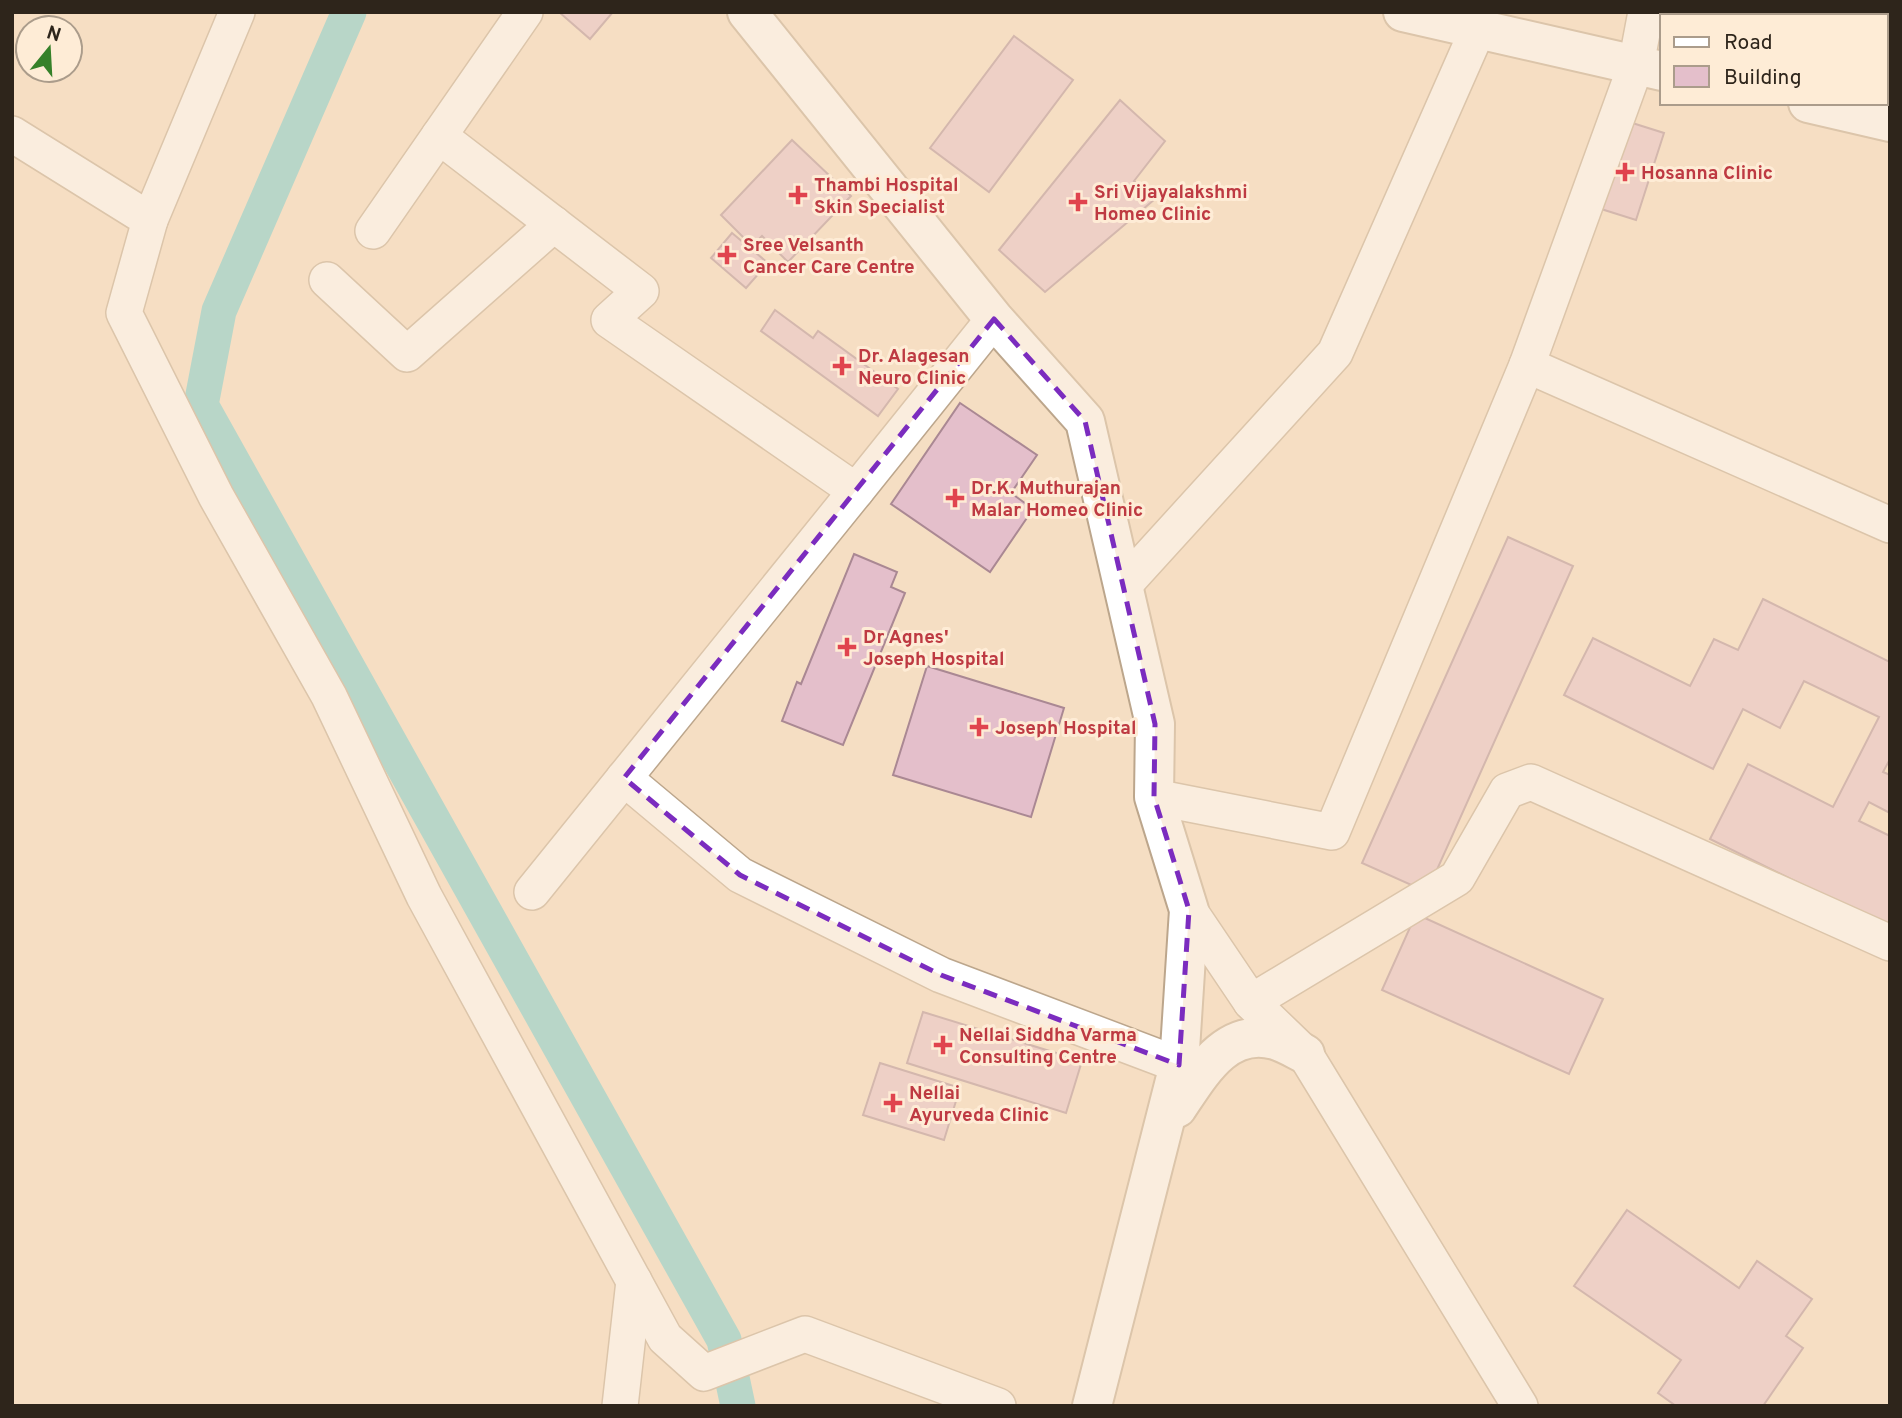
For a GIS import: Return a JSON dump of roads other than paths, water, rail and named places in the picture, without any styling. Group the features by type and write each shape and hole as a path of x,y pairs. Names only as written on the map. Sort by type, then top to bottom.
{"main road":[{"path":"747,12 994,319 1085,421 1155,724 1154,797 1189,910 1179,1065 1092,1406"},
{"path":"1403,12 1649,68"},
{"path":"1817,105 1890,122"},
{"path":"1163,1127 1205,1068 1222,1050 1236,1041 1253,1037 1276,1040 1305,1054"}],"street":[{"path":"237,12 150,220 124,313 216,496 329,696 424,896 664,1338 704,1373 805,1334 998,1406"},
{"path":"373,231 525,12"},
{"path":"1154,797 1332,832 1649,68 1646,12"},
{"path":"1123,586 1335,354 1478,29"},
{"path":"12,134 150,220"},
{"path":"439,136 641,290 609,320 856,491"},
{"path":"327,280 407,354 554,224"},
{"path":"532,892 994,319"},
{"path":"1527,365 1890,525"},
{"path":"624,778 740,875 941,975 1179,1065"},
{"path":"1251,1002 1457,878 1507,791 1531,782 1890,943"},
{"path":"1189,910 1251,1002 1305,1054 1520,1406"},
{"path":"620,1406 634,1281"}],"waterway":[{"path":"349,12 219,311 201,405 724,1340 738,1406"}],"place":[{"name":"Hosanna Clinic","path":"1625,172"},
{"name":"Thambi Hospital Skin Specialist","path":"798,195"},
{"name":"Sri Vijayalakshmi Homeo Clinic","path":"1078,202"},
{"name":"Sree Velsanth Cancer Care Centre","path":"727,255"},
{"name":"Dr. Alagesan Neuro Clinic","path":"842,366"},
{"name":"Dr.K. Muthurajan Malar Homeo Clinic","path":"955,498"},
{"name":"Dr Agnes' Joseph Hospital","path":"847,647"},
{"name":"Joseph Hospital","path":"979,727"},
{"name":"Nellai Siddha Varma Consulting Centre","path":"943,1045"},
{"name":"Nellai Ayurveda Clinic","path":"893,1103"}]}
